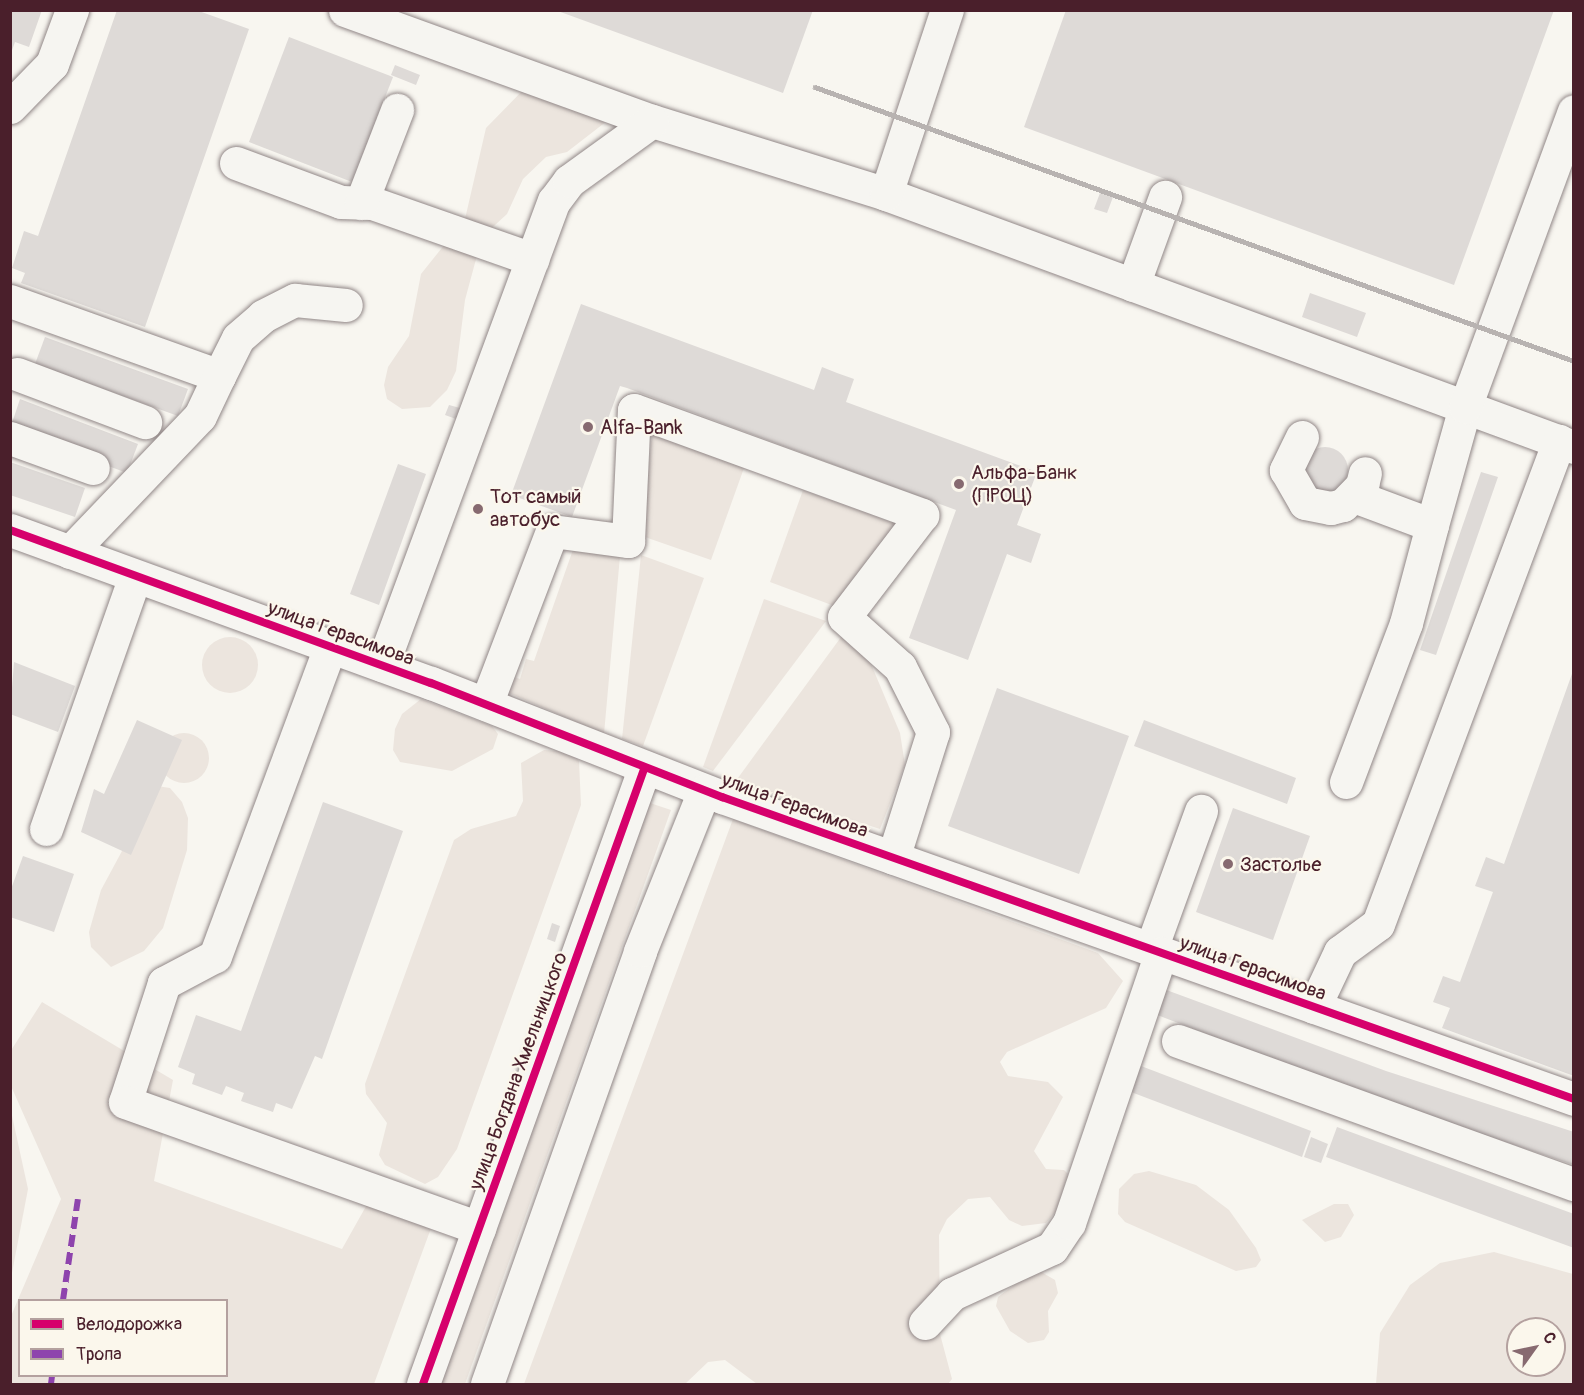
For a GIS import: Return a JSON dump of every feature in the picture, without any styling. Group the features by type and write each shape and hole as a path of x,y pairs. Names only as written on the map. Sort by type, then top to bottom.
{"street":[{"path":"10,107 52,64 72,10"},
{"path":"345,10 652,121 886,194 1566,444 1378,924 1340,952 1314,1007"},
{"path":"886,194 947,10"},
{"path":"361,203 397,110"},
{"path":"1346,782 1407,623 1465,407 1574,111"},
{"path":"382,665 554,201 569,181 652,121"},
{"path":"237,163 341,202 361,203 532,259"},
{"path":"1133,285 1166,197"},
{"path":"70,552 200,416 238,338 263,316 295,300 346,305"},
{"path":"10,301 219,376"},
{"path":"12,376 145,422"},
{"path":"486,704 552,531 628,542 634,410 922,515 844,617 900,667 933,732 893,858"},
{"path":"1302,437 1286,464 1295,494 1305,503 1331,508 1360,484 1432,525"},
{"path":"10,438 93,468"},
{"name":"улица Герасимова","path":"10,530 486,704 644,769 1574,1099"},
{"path":"46,830 135,576"},
{"path":"330,647 215,956 164,983 125,1102 479,1228"},
{"name":"улица Богдана Хмельницкого","path":"423,1384 644,769"},
{"path":"487,1384 640,951 704,790"},
{"path":"925,1323 952,1294 1052,1248 1069,1222 1201,811"},
{"path":"1178,1041 1574,1184"}],"shaded area":[{"path":"525,88 607,121 567,152 546,157 523,179 507,214 482,237 465,300 456,371 447,390 430,407 402,409 387,399 384,385 388,367 409,336 421,274 465,219 486,128"},
{"path":"652,434 744,468 711,560 642,536"},
{"path":"803,490 899,525 837,607 770,582"},
{"path":"576,541 620,556 604,734 507,692 509,675 520,679 526,659 534,661"},
{"path":"641,555 704,578 643,746 622,739"},
{"path":"764,599 826,621 713,771 703,767"},
{"path":"844,633 871,664 900,733 905,765 880,829 735,782"},
{"path":"224,637 236,637 246,641 254,649 258,665 254,681 246,689 236,693 224,693 214,689 206,681 202,671 202,659 206,649 214,641"},
{"path":"421,699 492,726 498,734 493,749 452,771 400,762 393,750 395,729 402,714"},
{"path":"184,733 202,740 209,758 202,776 184,783 166,776 159,758 166,740"},
{"path":"544,750 572,752 579,761 581,805 457,1149 438,1177 425,1184 385,1165 379,1155 387,1123 366,1094 365,1084 454,840 471,829 516,816 523,801 521,763"},
{"path":"157,786 170,788 182,802 188,818 187,850 163,928 144,951 111,967 91,947 89,932 101,890"},
{"path":"647,802 671,810 465,1384 434,1384"},
{"path":"733,819 1098,953 1123,981 1106,1008 1007,1052 1000,1062 1008,1076 1048,1082 1063,1097 1034,1151 1046,1169 1064,1170 1073,1179 1066,1200 1046,1223 1022,1226 1009,1220 990,1197 968,1199 947,1219 939,1235 940,1334 952,1379 948,1384 757,1384 725,1360 708,1362 685,1384 524,1384"},
{"path":"42,1002 173,1080 154,1181 342,1249 374,1192 434,1220 374,1384 11,1384 11,1316 18,1300 18,1377 228,1377 228,1299 18,1299 61,1199 11,1086 10,1052"},
{"path":"11,1111 28,1189 10,1278"},
{"path":"1149,1171 1196,1185 1229,1210 1256,1248 1261,1260 1256,1267 1236,1271 1125,1222 1118,1214 1119,1189 1134,1174"},
{"path":"1334,1204 1348,1204 1354,1215 1341,1237 1325,1242 1302,1220"},
{"path":"1494,1252 1573,1274 1573,1384 1376,1384 1380,1333 1410,1285 1440,1263"},
{"path":"1036,1269 1055,1280 1058,1293 1048,1311 1049,1332 1044,1340 1028,1343 1010,1331 996,1306 998,1297"}],"building":[{"path":"10,10 42,10 29,47 15,42 11,53"},
{"path":"117,10 196,10 249,29 145,327 21,283 25,273 12,268 24,231 38,236"},
{"path":"555,10 813,10 783,93"},
{"path":"1066,10 1554,10 1454,285 1024,127"},
{"path":"289,37 393,77 352,182 249,142"},
{"path":"395,65 420,75 416,85 391,75"},
{"path":"1100,193 1113,197 1107,213 1094,209"},
{"path":"1310,293 1366,313 1357,337 1302,317"},
{"name":"Альфа-Банк (ПРОЦ)","path":"581,304 814,390 822,367 854,379 846,402 1037,472 1017,525 1041,534 1031,563 1007,554 968,660 909,638 956,510 627,388 620,386 572,517 511,495"},
{"path":"45,337 188,389 178,416 35,364"},
{"path":"20,399 138,444 127,473 10,429"},
{"path":"449,405 460,408 456,419 445,415"},
{"path":"1325,447 1341,454 1348,470 1341,486 1325,493 1309,486 1302,470 1309,454"},
{"path":"10,462 85,488 75,517 10,495"},
{"path":"398,464 426,474 379,605 350,594"},
{"path":"1481,472 1498,477 1436,655 1420,650"},
{"path":"14,662 75,686 58,732 10,714"},
{"path":"1573,671 1574,1076 1442,1028 1450,1008 1433,1002 1443,976 1460,982 1493,892 1475,886 1486,857 1504,864"},
{"path":"997,688 1129,736 1079,874 948,826"},
{"path":"137,720 182,740 131,855 81,832 94,789 104,794"},
{"path":"1144,720 1296,778 1287,804 1134,746"},
{"path":"323,802 403,831 322,1059 315,1056 292,1109 276,1103 273,1112 241,1101 244,1093 226,1086 222,1095 192,1084 195,1074 178,1067 196,1015 241,1031"},
{"path":"1233,808 1310,836 1273,940 1196,912"},
{"path":"23,856 74,874 54,932 10,917 10,892"},
{"path":"552,923 560,926 555,942 547,939"},
{"path":"1161,988 1386,1071 1574,1132 1574,1165 1374,1098 1152,1013"},
{"path":"1141,1066 1311,1131 1302,1157 1131,1092"},
{"path":"1337,1127 1574,1214 1574,1248 1326,1157"},
{"path":"1311,1137 1328,1144 1321,1163 1304,1157"}],"railway":[{"path":"815,87 1574,361"}],"marked path":[{"path":"63,1299 78,1199"},
{"path":"51,1384 52,1377"}],"cycle path":[{"path":"10,530 431,683 722,797 1574,1099"},
{"path":"423,1384 644,769"}],"place":[{"name":"Alfa-Bank","path":"588,427"},
{"name":"Альфа-Банк (ПРОЦ)","path":"959,484"},
{"name":"Тот самый автобус","path":"478,509"},
{"name":"Застолье","path":"1228,864"}]}
